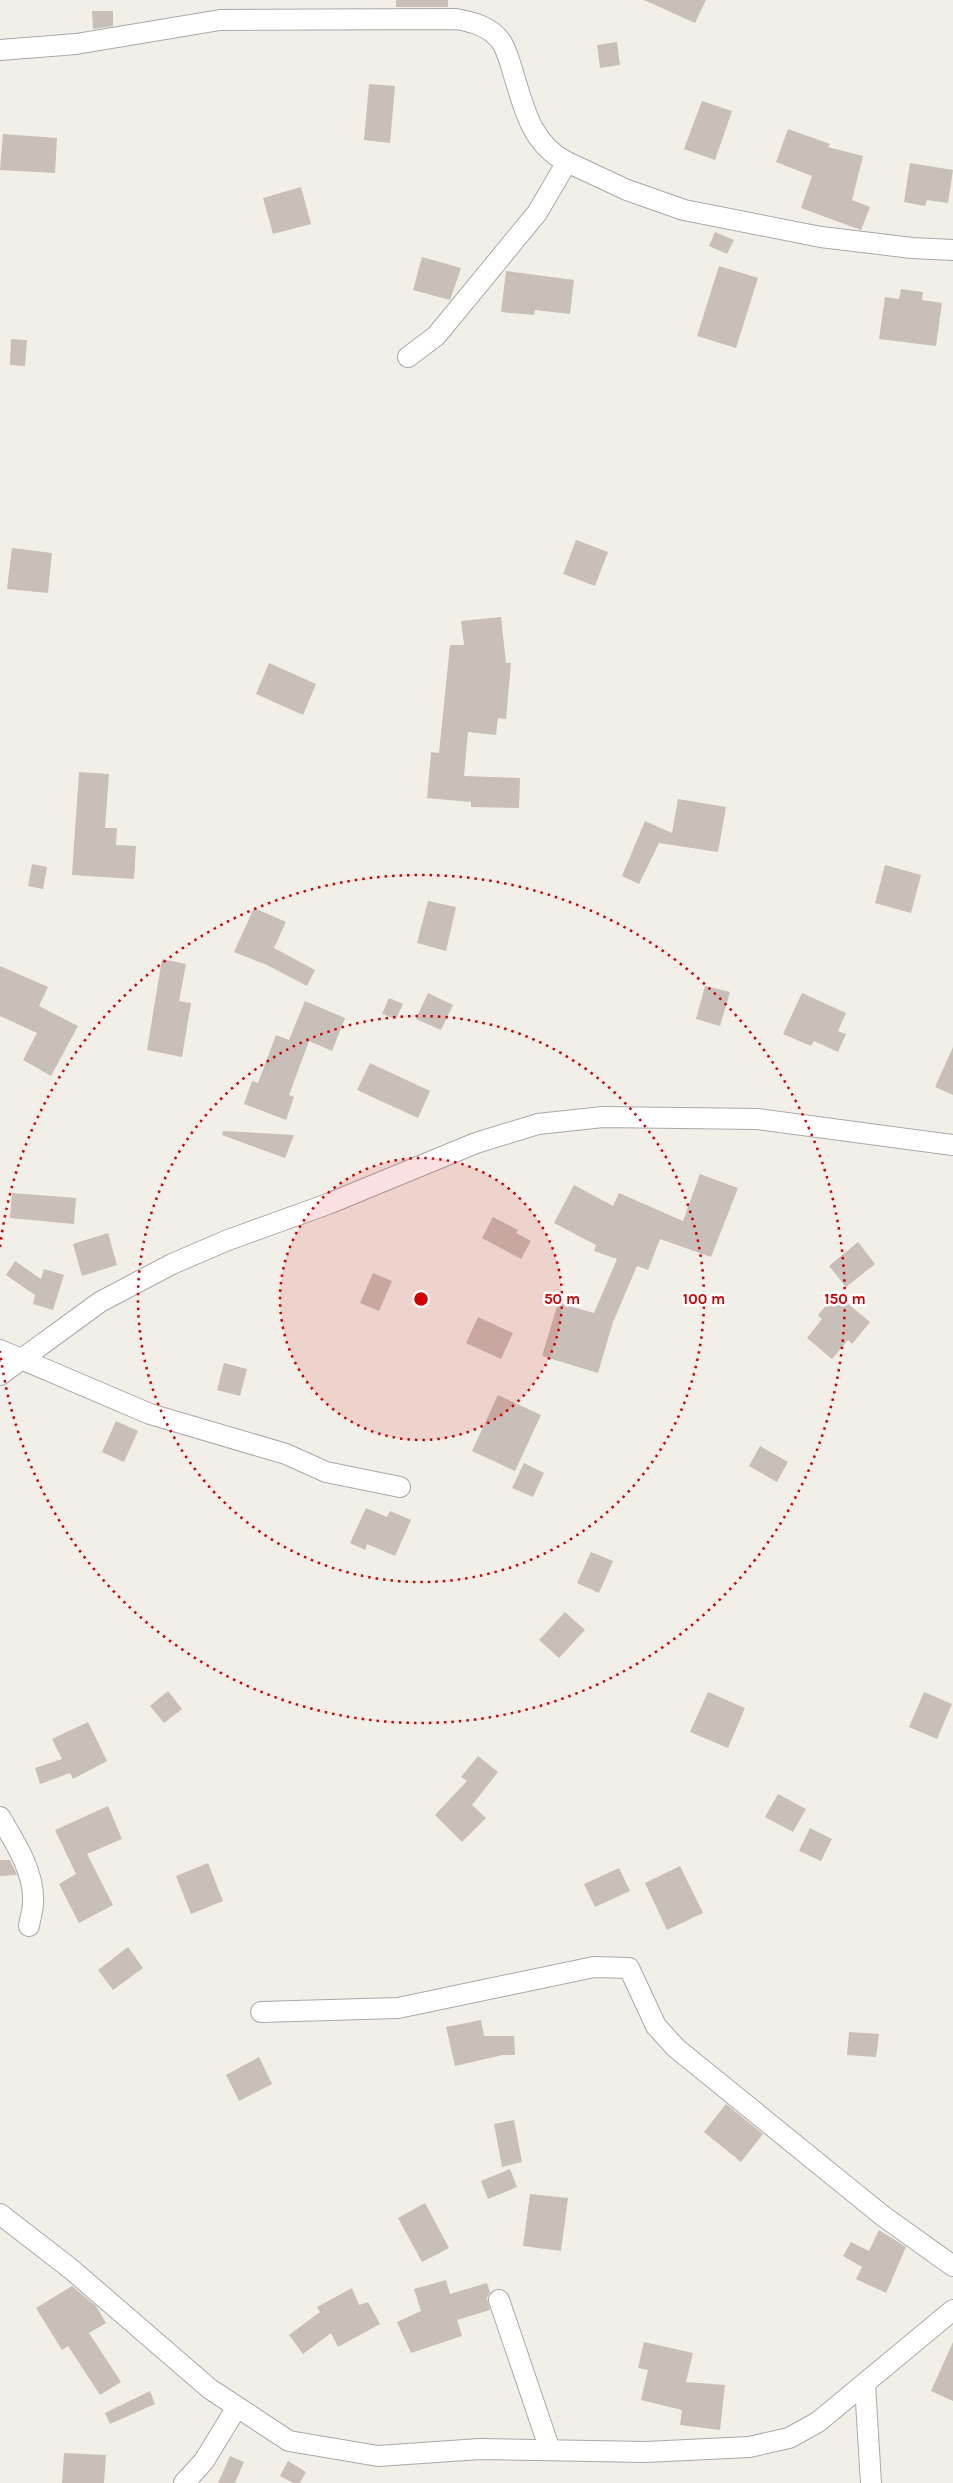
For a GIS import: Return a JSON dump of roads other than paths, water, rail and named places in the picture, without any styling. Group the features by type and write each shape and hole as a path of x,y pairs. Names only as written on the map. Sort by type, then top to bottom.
{"street":[{"path":"0,50 76,44 220,20 447,19 476,23 501,41 509,60 525,115 541,142 558,158 627,190 684,210 821,237 912,248 953,250"},
{"path":"408,357 436,336 537,213 567,162"},
{"path":"0,1375 100,1302 172,1264 228,1240 328,1204 476,1142 538,1124 603,1117 757,1119 953,1145"},
{"path":"0,1350 150,1414 286,1454 326,1472 400,1488"},
{"path":"0,1817 18,1847 29,1879 34,1902 29,1926"},
{"path":"261,2012 398,2008 594,1968 629,1968 656,2026 676,2048 868,2204 953,2266"},
{"path":"0,2214 71,2270 210,2389 289,2441 378,2456 480,2449 646,2452 749,2447 789,2438 818,2422 953,2310"},
{"path":"498,2300 550,2450"},
{"path":"864,2385 871,2483"},
{"path":"184,2483 204,2460 237,2407"}]}
